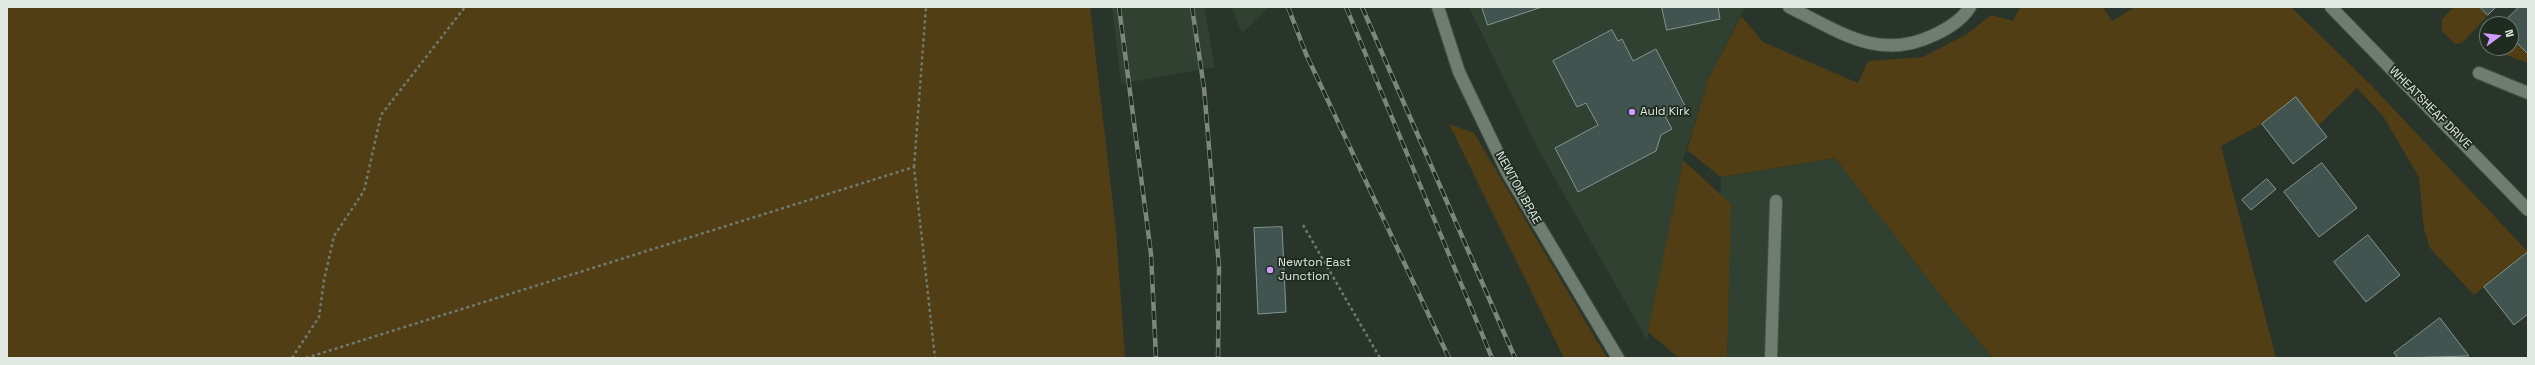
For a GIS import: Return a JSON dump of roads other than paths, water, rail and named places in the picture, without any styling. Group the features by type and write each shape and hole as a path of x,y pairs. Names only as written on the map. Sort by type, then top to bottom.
{"street":[{"name":"NEWTON BRAE","path":"1438,7 1459,72 1508,174 1618,358"},
{"path":"1788,7 1861,41 1878,46 1917,43 1943,31 1965,15 1970,7"},
{"name":"WHEATSHEAF DRIVE","path":"2331,7 2528,210"},
{"path":"2479,73 2528,93"},
{"path":"1771,358 1776,201"}],"railway":[{"path":"1119,7 1151,254 1156,358"},
{"path":"1192,7 1204,88 1219,267 1218,358"},
{"path":"1288,7 1306,54 1449,358"},
{"path":"1346,7 1492,358"},
{"path":"1362,7 1515,358"}],"place":[{"name":"Auld Kirk","path":"1632,112"},
{"name":"Newton East Junction","path":"1270,270"}]}
